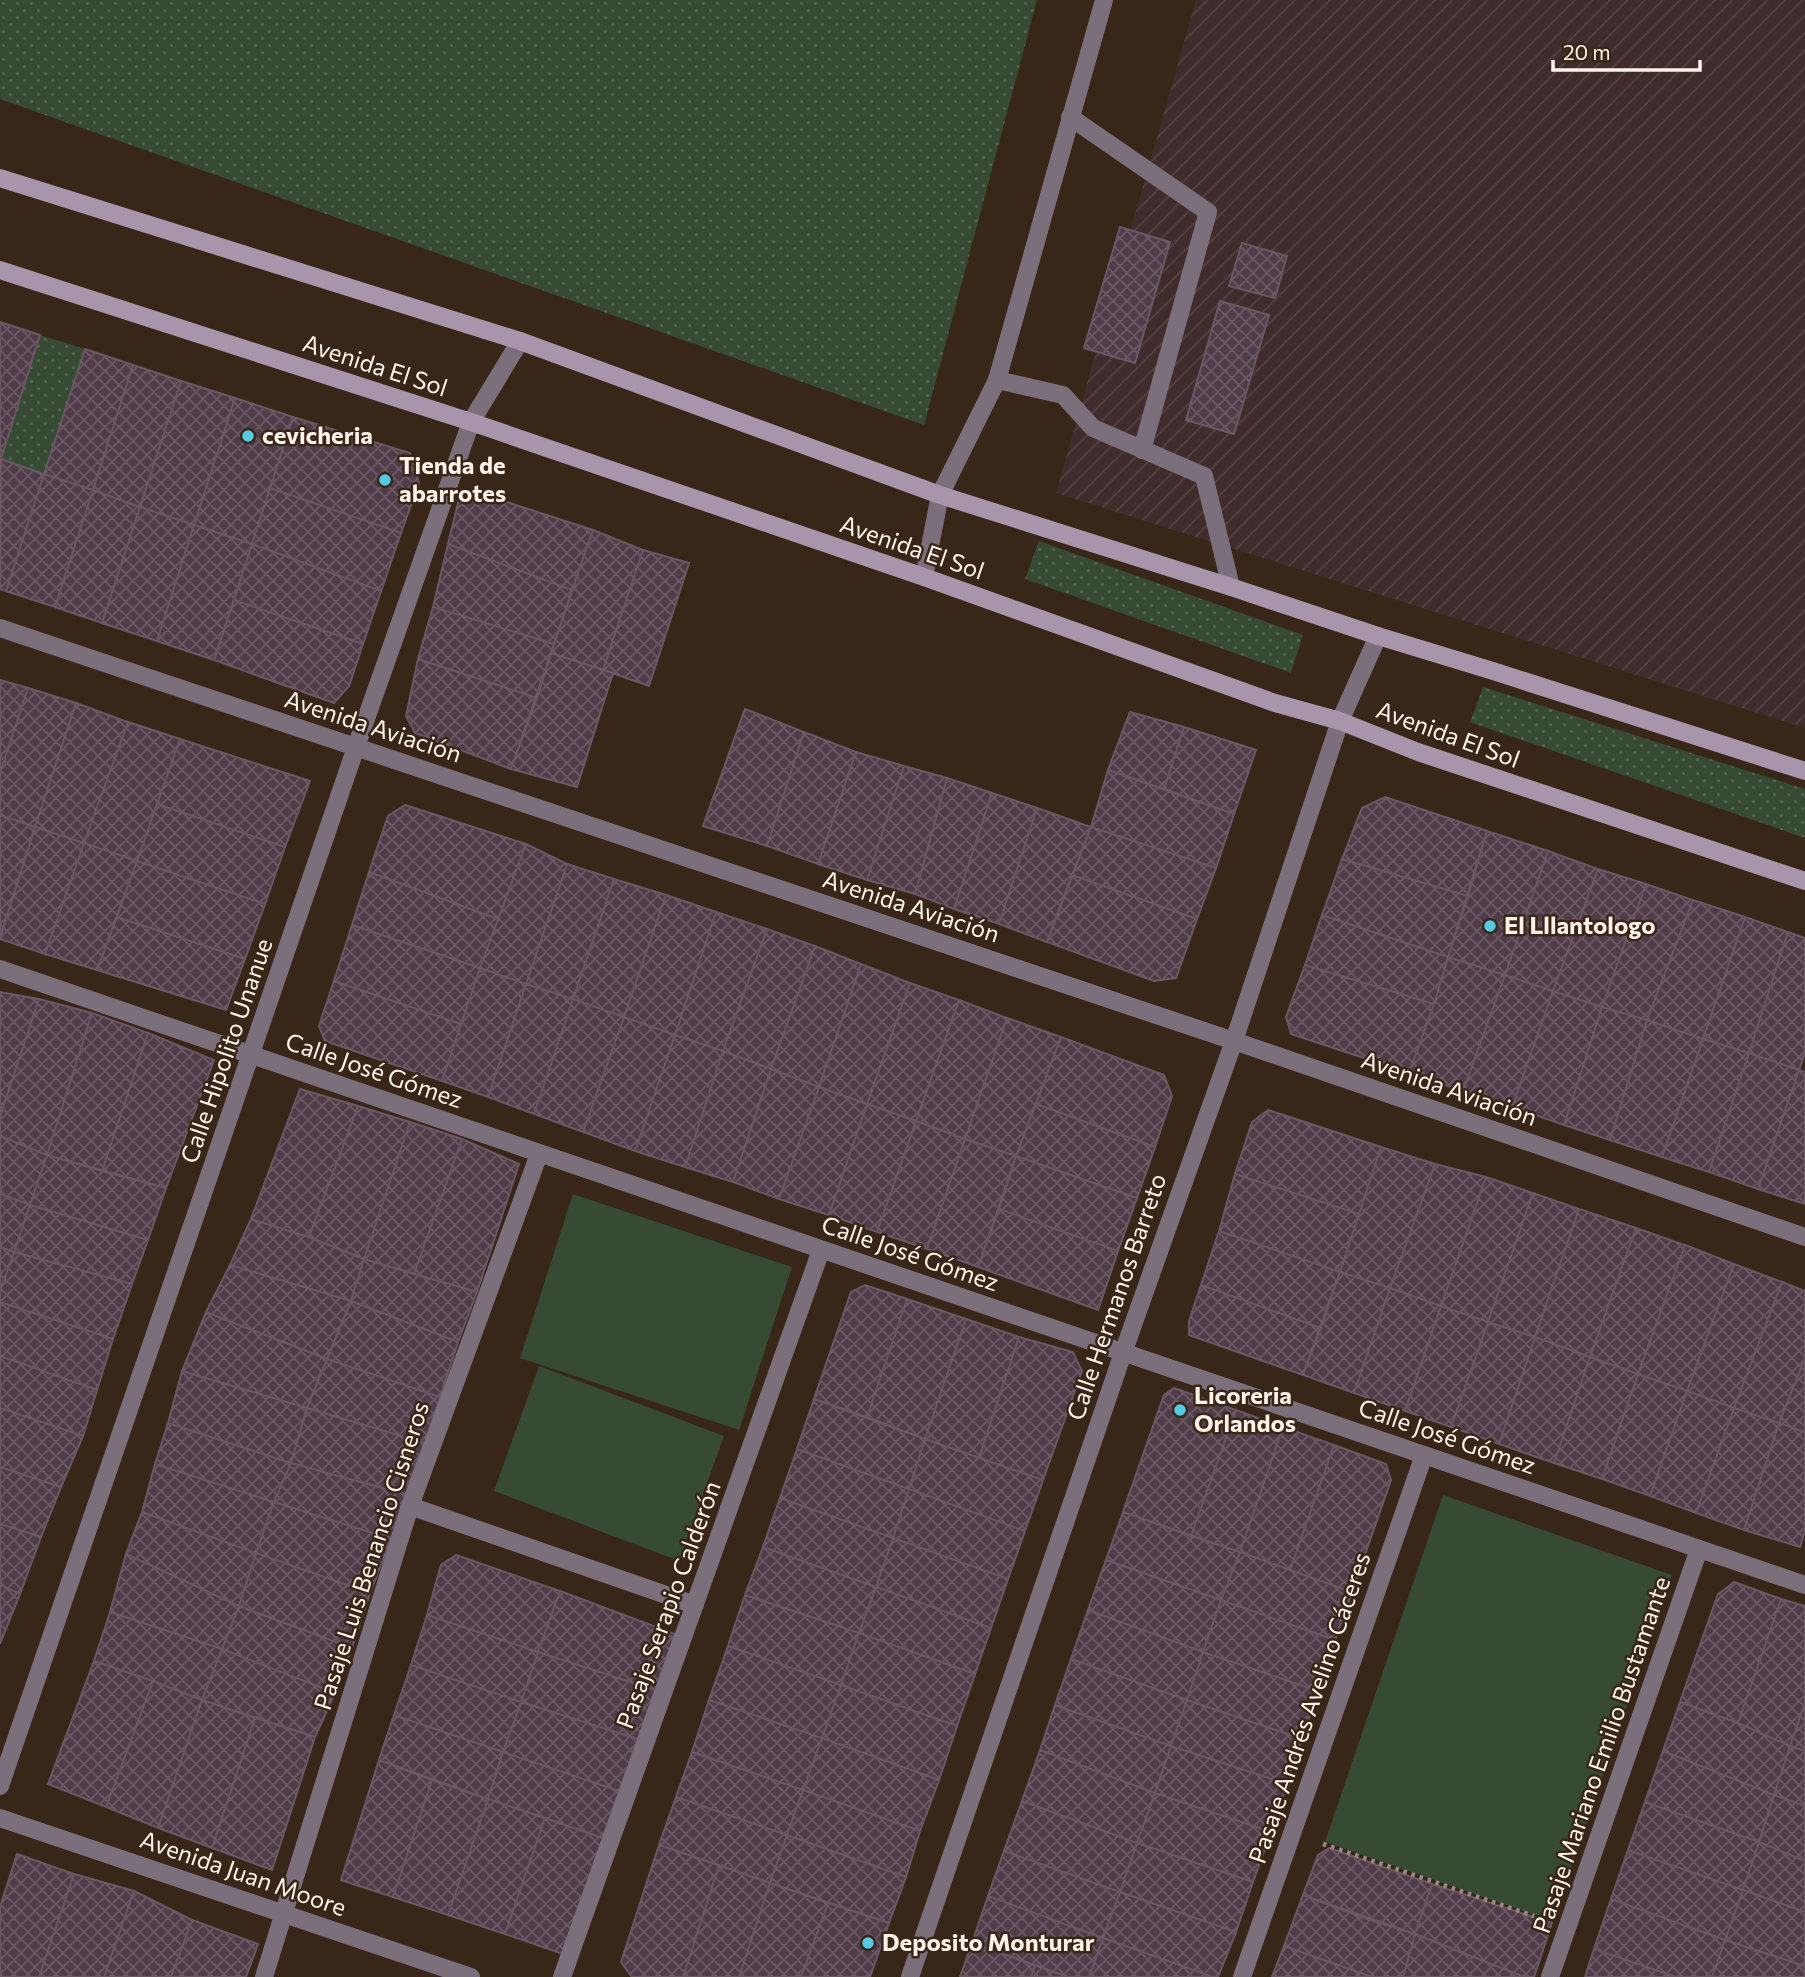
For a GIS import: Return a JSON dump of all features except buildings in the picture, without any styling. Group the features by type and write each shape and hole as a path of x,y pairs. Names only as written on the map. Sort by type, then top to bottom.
{"main road":[{"path":"0,178 520,341 940,495 1805,771"},
{"name":"Avenida El Sol","path":"0,270 471,422 924,578 1275,703 1340,721 1418,752 1805,881"}],"street":[{"path":"924,578 940,495 997,380 1104,0"},
{"path":"1070,117 1208,212 1142,450"},
{"name":"Calle Hipolito Unanue","path":"0,1786 356,747 471,422 520,341"},
{"path":"997,380 1063,395 1093,428 1204,476 1231,587"},
{"name":"Avenida Aviación","path":"0,628 1234,1041 1805,1237"},
{"name":"Calle Hermanos Barreto","path":"910,1977 1122,1353 1234,1041 1340,721 1378,636"},
{"name":"Calle José Gómez","path":"0,969 1805,1585"},
{"name":"Pasaje Luis Benancio Cisneros","path":"264,1977 410,1506 539,1154"},
{"name":"Pasaje Serapio Calderón","path":"562,1977 821,1250"},
{"name":"Pasaje Andrés Avelino Cáceres","path":"1242,1977 1424,1455"},
{"path":"410,1506 695,1605"},
{"name":"Pasaje Mariano Emilio Bustamante","path":"1550,1977 1699,1549"},
{"name":"Avenida Juan Moore","path":"0,1818 471,1977"}],"path":[{"path":"1293,1833 1567,1928"}],"shaded area":[{"path":"1196,0 1805,0 1805,728 1056,493"}],"green space":[{"path":"0,0 1037,0 924,425 0,99"},
{"path":"40,335 85,349 44,474 1,459"},
{"path":"1039,541 1303,635 1291,673 1025,579"},
{"path":"1483,687 1805,789 1805,838 1470,722"},
{"path":"573,1194 792,1267 739,1430 520,1358"},
{"path":"539,1366 724,1436 679,1561 494,1491"},
{"path":"1443,1495 1672,1575 1553,1921 1325,1842"}],"place":[{"name":"cevicheria","path":"248,436"},
{"name":"Tienda de abarrotes","path":"385,480"},
{"name":"El Lllantologo","path":"1490,926"},
{"name":"Licoreria Orlandos","path":"1180,1410"},
{"name":"Deposito Monturar","path":"868,1943"}]}
